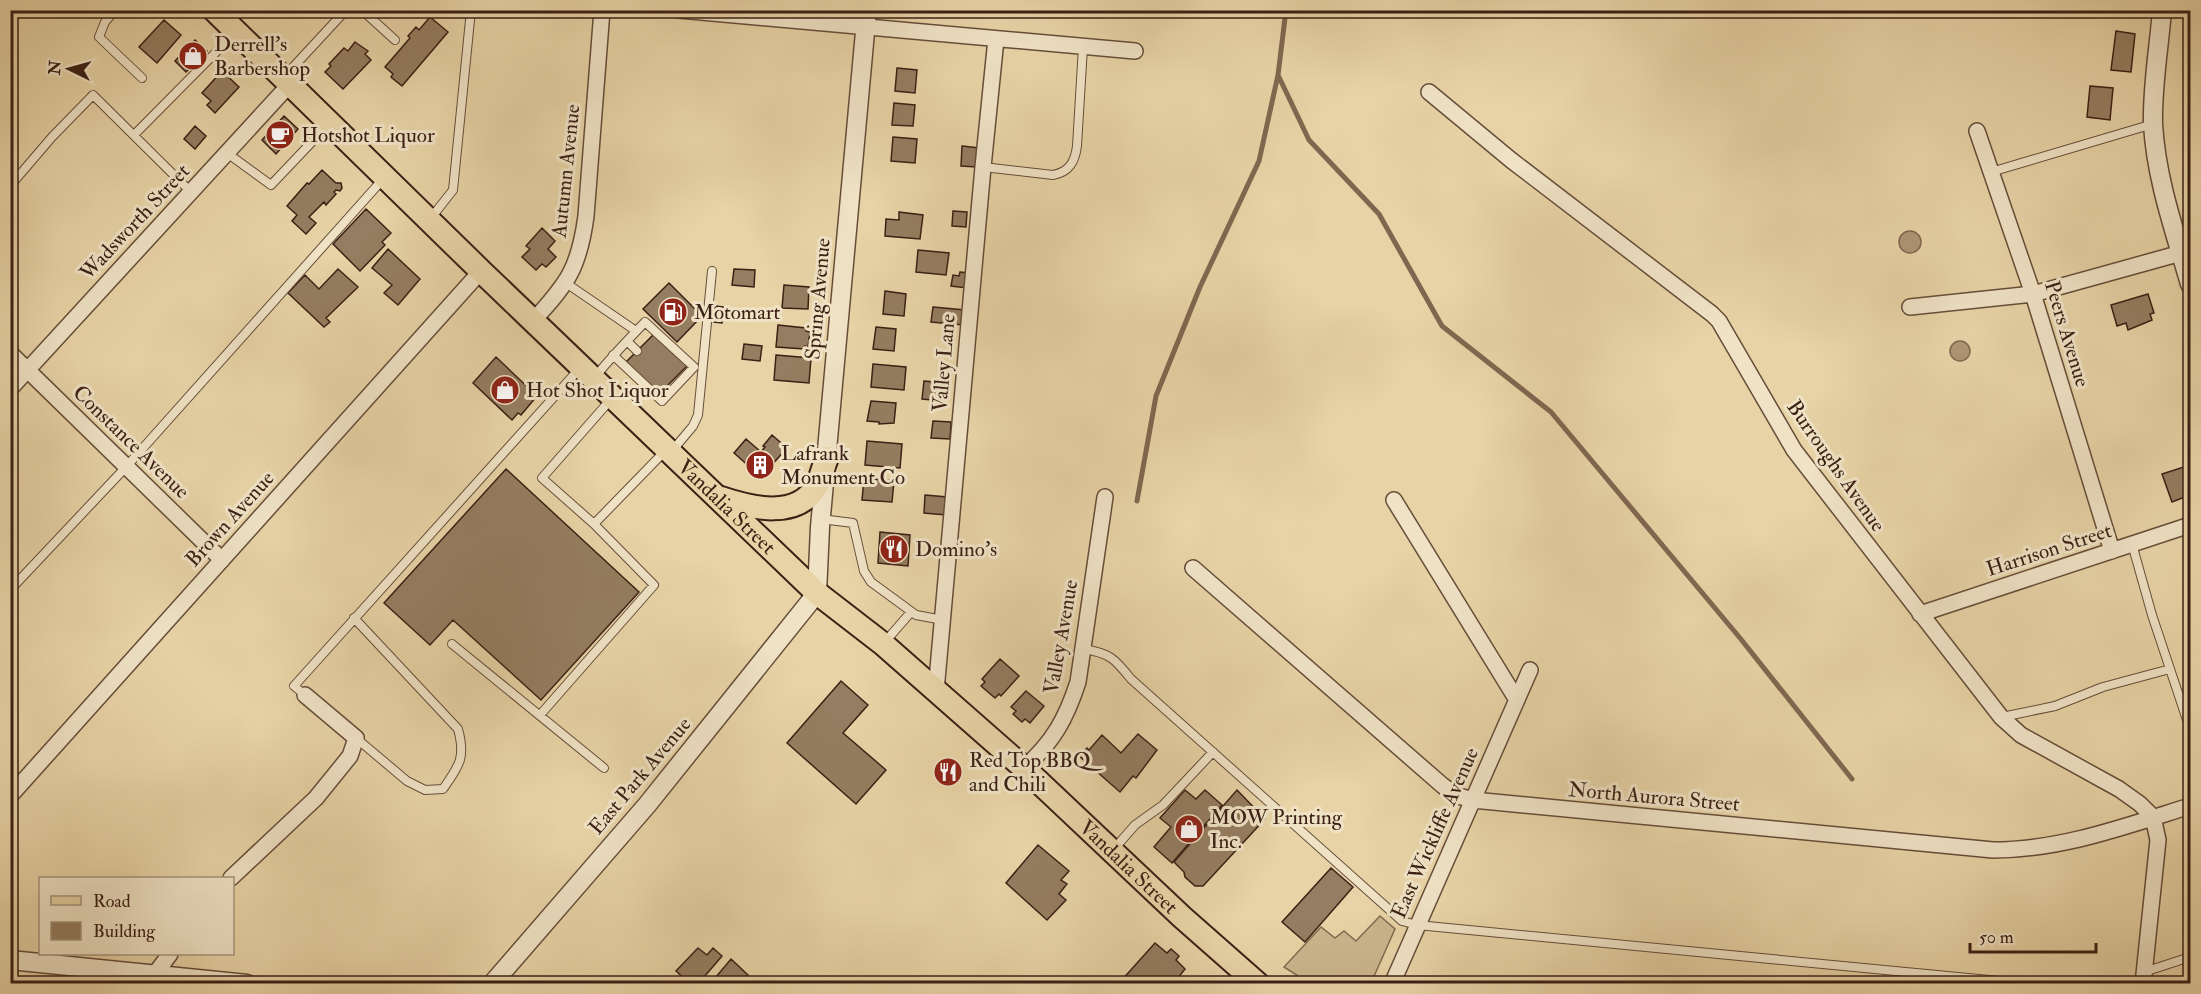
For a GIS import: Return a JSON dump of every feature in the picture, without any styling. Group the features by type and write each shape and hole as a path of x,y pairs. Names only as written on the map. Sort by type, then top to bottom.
{"main road":[{"name":"Vandalia Street","path":"214,10 482,272 817,592 883,644 1024,768 1258,984"},
{"path":"718,497 754,507 776,508 798,503 816,486 827,458"}],"street":[{"name":"Autumn Avenue","path":"533,321 566,283 576,264 585,223 602,10"},
{"path":"679,10 866,19 996,39 1135,51"},
{"path":"2162,10 2154,97 2154,124 2163,188 2190,285"},
{"name":"Spring Avenue","path":"817,592 821,519 866,19"},
{"name":"Valley Lane","path":"936,691 996,39"},
{"name":"Wadsworth Street","path":"10,389 227,153 286,81"},
{"name":"Burroughs Avenue","path":"1429,92 1520,167 1719,321 1794,450 2001,717 2021,735 2119,789 2140,804 2153,818"},
{"name":"Peers Avenue","path":"1977,130 2033,294 2112,551"},
{"path":"1910,307 2033,294 2181,253"},
{"name":"Brown Avenue","path":"10,796 482,272"},
{"name":"Constance Avenue","path":"10,353 222,560"},
{"name":"Valley Avenue","path":"1024,768 1041,753 1056,734 1068,711 1078,682 1105,497"},
{"path":"1394,500 1517,700"},
{"name":"Harrison Street","path":"1920,614 2190,525"},
{"name":"North Aurora Street","path":"1193,568 1442,785 1455,795 1473,800 1993,850 2023,850 2052,846 2190,806"},
{"name":"East Park Avenue","path":"492,984 647,805 817,592"},
{"name":"East Wickliffe Avenue","path":"1392,984 1530,670"},
{"path":"233,877 316,798 350,756 356,738 305,695"},
{"path":"2143,978 2158,840 2153,818"},
{"path":"155,974 169,955"},
{"path":"10,960 246,983"}],"lane":[{"path":"115,10 105,22 99,37 142,78"},
{"path":"286,81 346,10"},
{"path":"362,10 395,40"},
{"path":"430,219 453,190 471,10"},
{"path":"134,135 236,32"},
{"path":"983,167 1053,175 1060,174 1070,167 1076,156 1077,147 1083,47"},
{"path":"10,186 93,94 191,192"},
{"path":"227,153 271,185 330,123"},
{"path":"1991,172 2154,124"},
{"path":"10,590 126,467 385,177"},
{"path":"594,524 670,450 696,420 712,271"},
{"path":"566,283 636,331"},
{"path":"305,695 294,686 354,618 587,373 613,355 645,322 702,375"},
{"path":"627,341 637,351"},
{"path":"613,355 662,401 673,384 694,367"},
{"path":"540,715 654,585 594,524 542,478 613,397"},
{"path":"821,519 853,523 860,558 867,578 911,612 923,618 943,620"},
{"path":"2132,544 2152,615 2190,729"},
{"path":"883,644 911,612"},
{"path":"354,618 458,729 463,747 460,766 443,789 425,790 407,781 356,738"},
{"path":"452,644 604,768"},
{"path":"1083,649 1097,651 1115,659 1131,680 1402,921 1417,925 2031,984"},
{"path":"2001,717 2055,706 2103,687 2170,669"},
{"path":"1112,851 1134,825 1163,805 1213,752"},
{"path":"2143,978 2190,957"}],"shaded area":[{"path":"1910,231 1918,234 1921,242 1918,250 1910,253 1902,250 1899,242 1902,234"},
{"path":"1960,341 1967,344 1970,351 1967,358 1960,361 1953,358 1950,351 1953,344"},
{"path":"1380,916 1395,929 1371,983 1309,983 1284,967 1321,927 1335,938 1344,931 1356,941"}],"building":[{"path":"430,17 448,32 402,86 391,77 393,74 385,67 410,38 408,36 416,27 419,30"},
{"path":"164,20 181,35 157,63 139,47"},
{"path":"2116,31 2135,34 2131,72 2111,70"},
{"path":"195,40 207,51 186,72 175,61"},
{"path":"355,42 368,51 365,54 371,60 343,89 325,72 331,66 329,64 344,48 348,51"},
{"path":"897,68 917,70 915,93 895,91"},
{"path":"222,71 239,87 215,113 207,105 211,101 202,93"},
{"path":"2090,86 2113,88 2110,120 2087,117"},
{"path":"894,103 915,105 913,126 892,125"},
{"name":"Hotshot Liquor","path":"284,116 298,129 276,154 262,140"},
{"path":"195,126 206,136 195,149 184,139"},
{"path":"893,137 917,139 915,163 891,161"},
{"path":"962,146 979,148 977,167 961,166"},
{"path":"322,170 336,183 341,183 342,188 340,191 336,190 334,192 336,194 326,205 324,202 309,217 316,223 306,234 292,221 297,215 287,206"},
{"path":"366,209 391,233 382,242 385,245 360,271 333,244"},
{"path":"953,211 967,212 966,227 952,226"},
{"path":"899,212 923,215 920,239 885,236 886,219 899,220"},
{"path":"542,228 555,241 548,249 556,257 546,267 542,264 536,270 522,257 530,249 526,246"},
{"path":"388,249 420,279 398,305 384,293 392,285 372,268"},
{"path":"918,250 949,253 946,275 916,272"},
{"path":"338,269 358,287 326,318 330,322 324,327 288,293 305,275 319,289"},
{"path":"734,269 755,270 754,287 732,285"},
{"path":"960,272 969,273 967,288 951,286 953,275 959,276"},
{"name":"Motomart","path":"669,283 702,316 677,342 643,309"},
{"path":"784,285 809,287 808,309 782,308"},
{"path":"885,291 906,294 904,316 883,314"},
{"path":"2148,294 2154,313 2150,314 2152,320 2128,330 2126,323 2117,326 2111,305"},
{"path":"715,306 723,307 722,323 714,322"},
{"path":"933,307 965,310 964,325 931,322"},
{"path":"778,325 806,328 806,331 810,332 808,347 805,346 804,349 776,347"},
{"path":"876,327 896,329 894,351 873,349"},
{"path":"654,334 687,366 659,394 626,362"},
{"path":"744,344 762,346 760,361 742,359"},
{"path":"776,355 811,358 809,383 774,380"},
{"name":"Hot Shot Liquor","path":"496,357 537,396 521,415 518,413 512,420 473,383"},
{"path":"873,364 906,367 904,390 871,387"},
{"path":"924,381 945,383 943,401 922,399"},
{"path":"871,401 896,403 894,423 879,424 879,422 867,421"},
{"path":"933,421 951,422 950,439 931,438"},
{"name":"Lafrank Monument Co","path":"772,435 787,448 761,477 734,453 746,439 761,452"},
{"path":"867,441 902,444 900,468 865,465"},
{"path":"2190,465 2190,495 2172,502 2162,474"},
{"path":"506,469 639,592 541,700 453,620 430,645 384,603"},
{"path":"864,478 894,481 892,502 862,500"},
{"path":"925,495 947,497 946,515 924,513"},
{"path":"880,532 910,535 908,566 878,563"},
{"path":"1000,659 1019,676 1001,696 999,694 995,698 981,686 985,682 982,679"},
{"path":"841,681 868,705 843,733 886,770 856,804 787,743"},
{"path":"1026,691 1044,706 1030,723 1025,719 1022,722 1013,714 1016,711 1011,707"},
{"path":"1138,734 1157,750 1136,778 1133,776 1120,792 1079,756 1087,748 1089,750 1102,735 1121,753"},
{"path":"1185,790 1196,799 1205,790 1222,805 1172,863 1154,847 1171,827 1160,818"},
{"path":"1237,790 1265,819 1203,886 1195,886 1174,862"},
{"path":"1038,845 1069,871 1061,880 1067,884 1059,894 1066,900 1047,920 1006,883"},
{"path":"1331,868 1353,887 1305,942 1282,922"},
{"path":"1155,943 1167,953 1171,949 1179,956 1176,960 1185,969 1173,984 1122,984 1121,981"},
{"path":"698,948 707,955 713,948 722,956 698,984 690,984 676,971"},
{"path":"731,959 748,975 740,984 710,984"},
{"path":"1542,977 1558,978 1557,984 1542,984"}],"waterway":[{"path":"1286,10 1278,75 1309,140 1379,214 1442,326 1551,412 1740,638 1852,779"},
{"path":"1137,501 1156,396 1200,287 1259,161 1278,75"}],"place":[{"name":"Derrell's Barbershop","path":"193,56"},
{"name":"Hotshot Liquor","path":"280,135"},
{"name":"Motomart","path":"673,312"},
{"name":"Hot Shot Liquor","path":"505,390"},
{"name":"Lafrank Monument Co","path":"760,465"},
{"name":"Domino's","path":"894,549"},
{"name":"Red Top BBQ and Chili","path":"948,772"},
{"name":"MOW Printing Inc.","path":"1189,829"}]}
